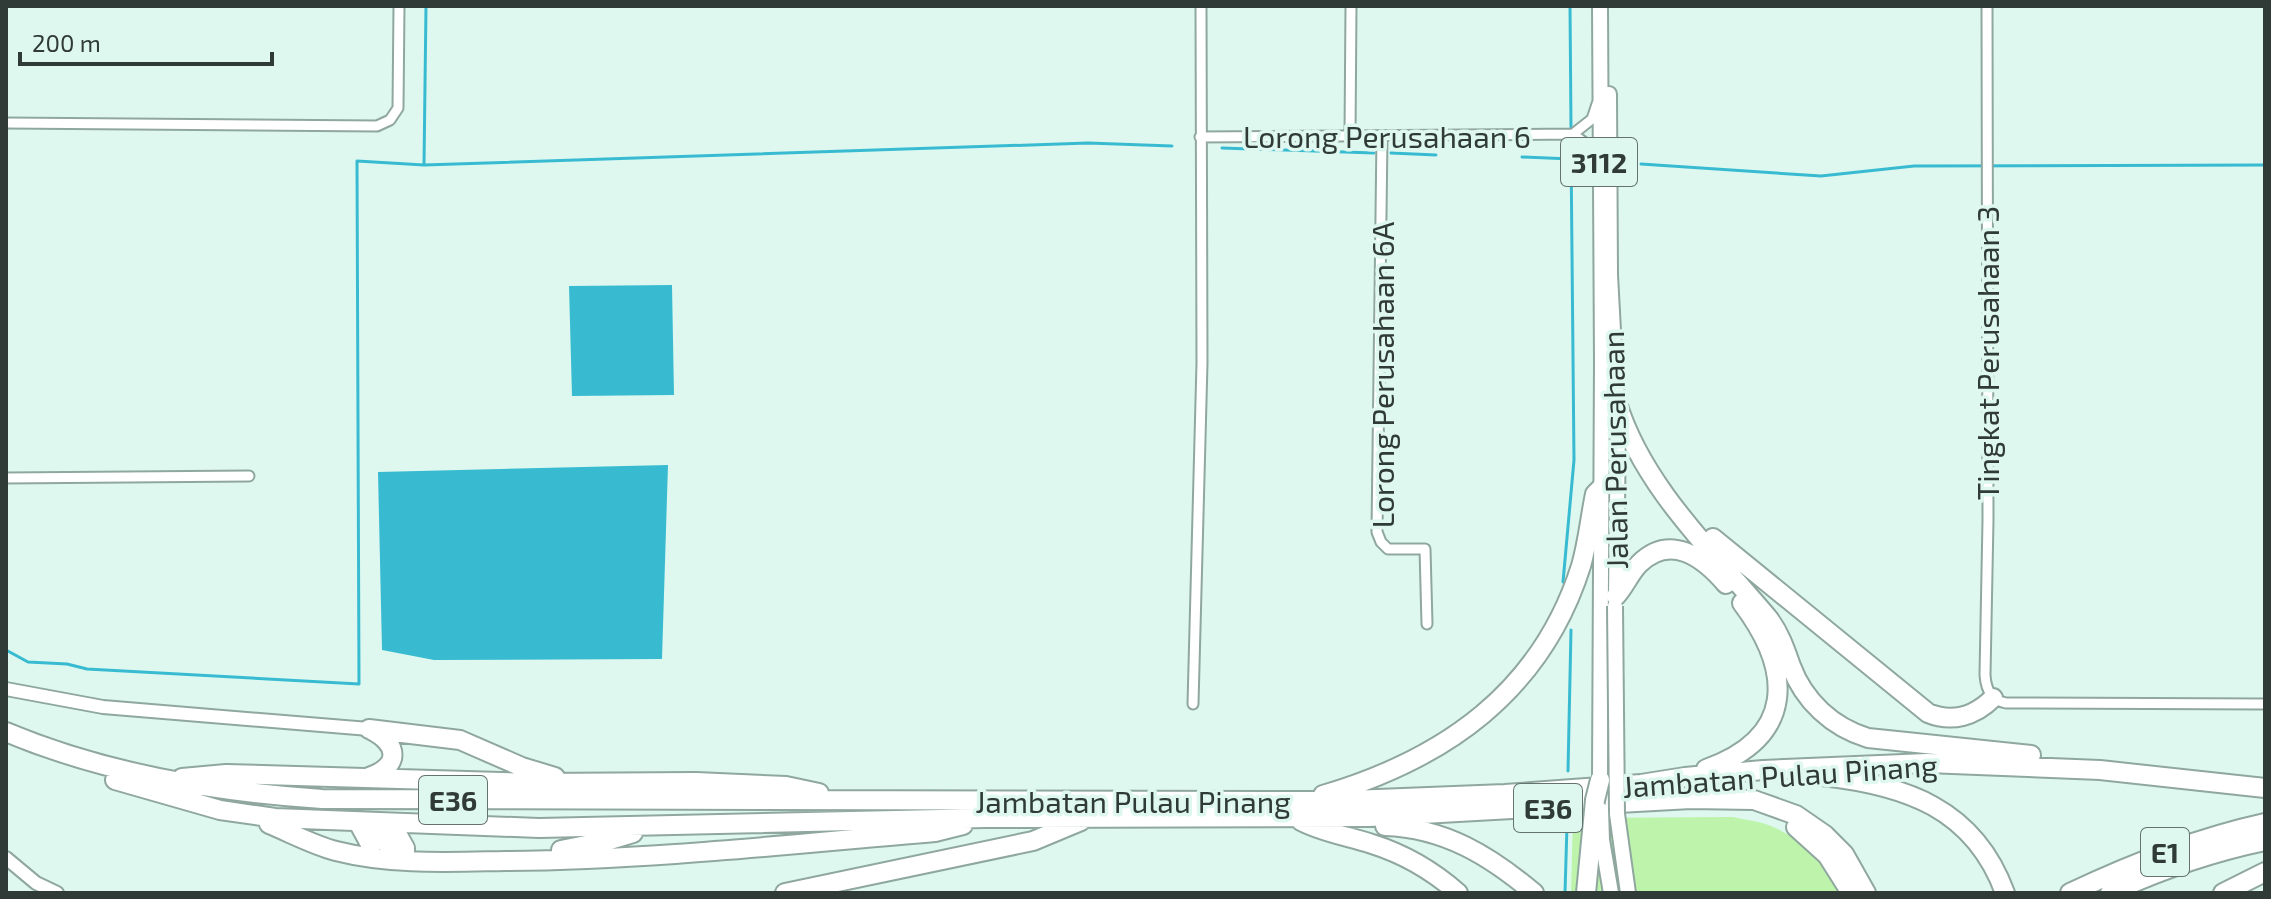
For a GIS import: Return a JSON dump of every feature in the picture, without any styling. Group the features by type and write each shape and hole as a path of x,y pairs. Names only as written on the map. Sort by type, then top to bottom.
{"highway":[{"path":"1617,403 1641,460 1684,518 1769,619 1780,636 1805,693 1817,709 1835,723 1868,738 2027,755 2100,770"},
{"path":"1458,893 1405,857 1373,844 1314,828 1298,809 1406,765 1460,733 1507,692 1537,657 1565,607 1584,556 1595,494 1602,487"},
{"path":"1684,518 1928,713 1936,716 1968,715 1981,710 1993,698"},
{"path":"1616,601 1636,567 1652,554 1669,549 1691,553 1707,564 1738,598 1756,623 1772,654 1779,685 1774,711 1766,729 1733,757 1685,777"},
{"path":"367,778 385,770 392,755 386,739 369,729"},
{"path":"369,729 460,740 565,782"},
{"name":"Jambatan Pulau Pinang","path":"6,732 56,756 220,810 275,818 524,828 1087,818 1298,809 1641,784 1763,770 1927,763 2100,770 2265,788"},
{"name":"Jambatan Pulau Pinang","path":"6,744 234,791 322,799 853,801 1298,809 1362,817 1691,799 1735,800"},
{"path":"1763,770 1863,781 1891,787 1915,797 1947,815 1972,836 1992,863 2005,893"},
{"path":"166,779 217,774 753,784 798,788 853,801"},
{"path":"1586,893 1595,800 1600,780"},
{"path":"1735,800 1787,821 1806,835 1827,855 1851,893"},
{"path":"1735,800 1754,800 1774,805 1815,827 1844,854 1866,893"},
{"name":"Jambatan Pulau Pinang","path":"247,815 334,850 383,859 455,862 569,859 935,832 985,818"},
{"path":"1362,817 1374,826 1418,830 1464,844 1494,861 1534,893"},
{"path":"275,818 331,843 397,855 566,850 651,827"},
{"path":"785,893 1033,841 1087,818"},
{"path":"370,852 375,822"},
{"path":"375,822 405,848 397,855"},
{"name":"E1","path":"2070,893 2151,857 2265,823"},
{"name":"E1","path":"2110,893 2161,871 2265,841"},
{"path":"2223,893 2265,872"}],"main road":[{"name":"Jalan Perusahaan","path":"1600,6 1600,780 1602,840 1611,893"},
{"name":"Jalan Perusahaan","path":"1609,6 1610,275 1617,403 1617,814 1628,893"}],"street":[{"path":"6,123 377,126 390,120 398,108 399,6"},
{"path":"1193,704 1202,363 1201,6"},
{"path":"1350,135 1351,6"},
{"name":"Tingkat Perusahaan 3","path":"1987,6 1988,505 1985,675 1993,698"},
{"path":"1573,134 1592,119 1599,96"},
{"name":"Lorong Perusahaan 6","path":"1200,137 1573,134 1585,143 1599,173"},
{"name":"Lorong Perusahaan 6A","path":"1382,136 1377,532 1388,549 1425,549 1427,624"},
{"path":"6,478 249,476"},
{"path":"6,689 103,707 369,729"},
{"path":"1993,698 2006,703 2265,704"},
{"path":"6,858 26,876 57,893"}],"green space":[{"path":"1733,817 1766,824 1804,845 1823,862 1846,893 1571,893 1573,818"}],"water":[{"path":"672,285 674,395 572,396 569,286"},
{"path":"668,465 662,659 434,660 382,650 378,472"}],"waterway":[{"path":"6,650 28,662 67,664 87,669 359,684 357,161 424,165 426,6"},
{"path":"1570,6 1571,128"},
{"path":"424,165 1088,143 1172,146"},
{"path":"1222,148 1374,153"},
{"path":"1563,582 1574,460 1571,150"},
{"path":"1391,153 1436,155"},
{"path":"1522,157 1571,159"},
{"path":"1641,164 1821,176 1914,166 2265,165"},
{"path":"1568,771 1571,630"},
{"path":"1565,893 1567,825"}]}
